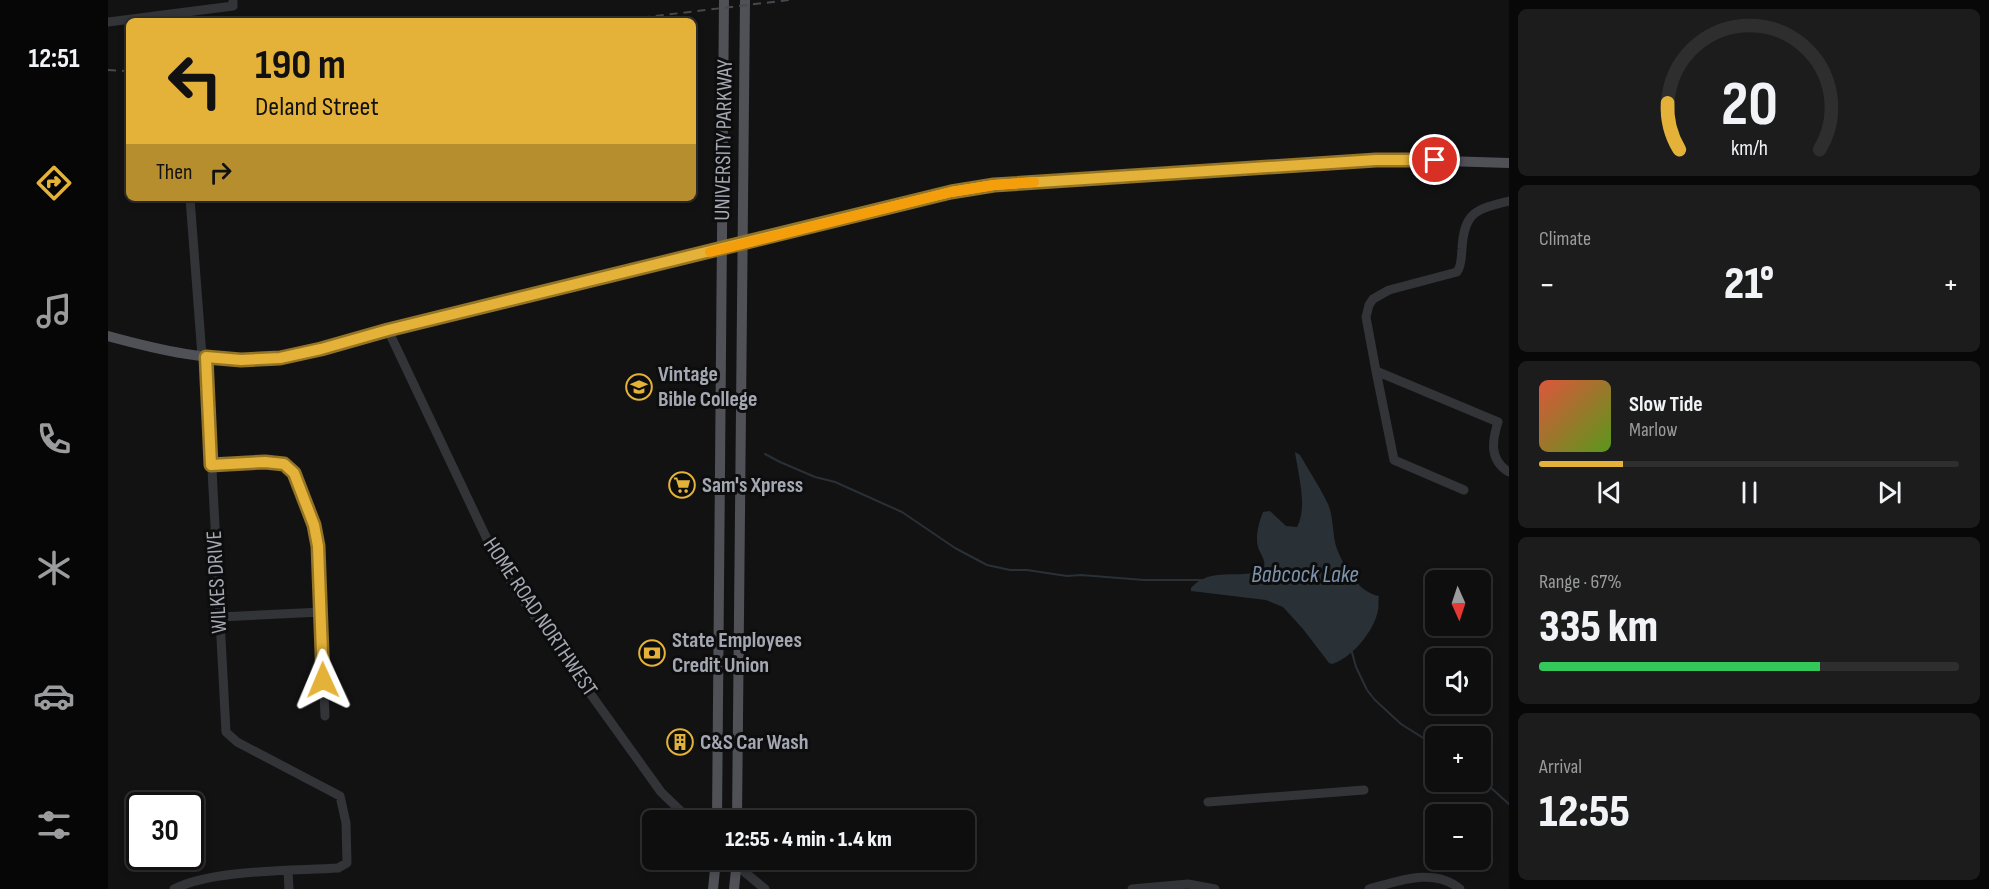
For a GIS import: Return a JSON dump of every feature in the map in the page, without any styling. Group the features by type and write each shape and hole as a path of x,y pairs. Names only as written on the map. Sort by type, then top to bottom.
{"main road":[{"name":"UNIVERSITY PARKWAY","path":"717,810 724,0"},
{"name":"UNIVERSITY PARKWAY","path":"737,810 745,0"},
{"path":"108,336 141,345 204,356 241,360 280,358 951,192 994,185 1376,160 1509,163"},
{"path":"713,889 715,870"},
{"path":"734,889 735,870"}],"street":[{"path":"139,18 233,6 233,0"},
{"path":"108,22 126,20"},
{"name":"WILKES DRIVE","path":"190,201 204,356 226,732 237,742 340,796 346,823 347,863 338,868 288,871"},
{"path":"1464,490 1395,460 1366,317 1373,299 1389,290 1455,274 1461,265 1463,231 1470,216 1481,208 1509,201"},
{"name":"HOME ROAD NORTHWEST","path":"388,330 495,556 518,593 661,792 680,810"},
{"path":"1376,371 1498,422 1493,448 1498,463 1509,472"},
{"path":"211,465 265,462 284,464 294,473 314,525 318,546 325,716"},
{"path":"219,617 322,612"},
{"path":"1208,802 1364,790"},
{"path":"745,870 765,889"},
{"path":"174,889 201,879 288,871 289,889"},
{"path":"1369,889 1422,877 1443,879 1460,889"},
{"path":"1132,889 1188,884 1215,889"}],"water":[{"name":"Babcock Lake","path":"1295,452 1300,455 1328,504 1335,544 1344,564 1359,585 1379,596 1376,618 1367,635 1347,656 1332,664 1283,607 1266,600 1191,591 1191,588 1199,581 1207,577 1263,570 1264,561 1257,538 1263,512 1270,511 1286,526 1297,527 1302,510 1302,500"}],"waterway":[{"path":"765,454 902,512 955,548 987,565 1010,570 1067,576 1201,580"},
{"path":"1351,649 1356,667 1367,690 1375,700 1401,724 1425,739"},
{"path":"1491,788 1509,804"}],"railway":[{"path":"639,18 789,0"},
{"path":"108,70 126,71"}],"slow traffic":[{"path":"710,252 951,192 994,185 1034,182"}],"place":[{"name":"Vintage Bible College","path":"639,387"},
{"name":"Sam's Xpress","path":"682,485"},
{"name":"State Employees Credit Union","path":"652,653"},
{"name":"C&S Car Wash","path":"680,742"}],"route":[{"path":"323,680 321,590 314,525 294,473 284,464 265,462 211,465 206,357 241,360 280,358 951,192 994,185 1376,160 1435,160"}]}
